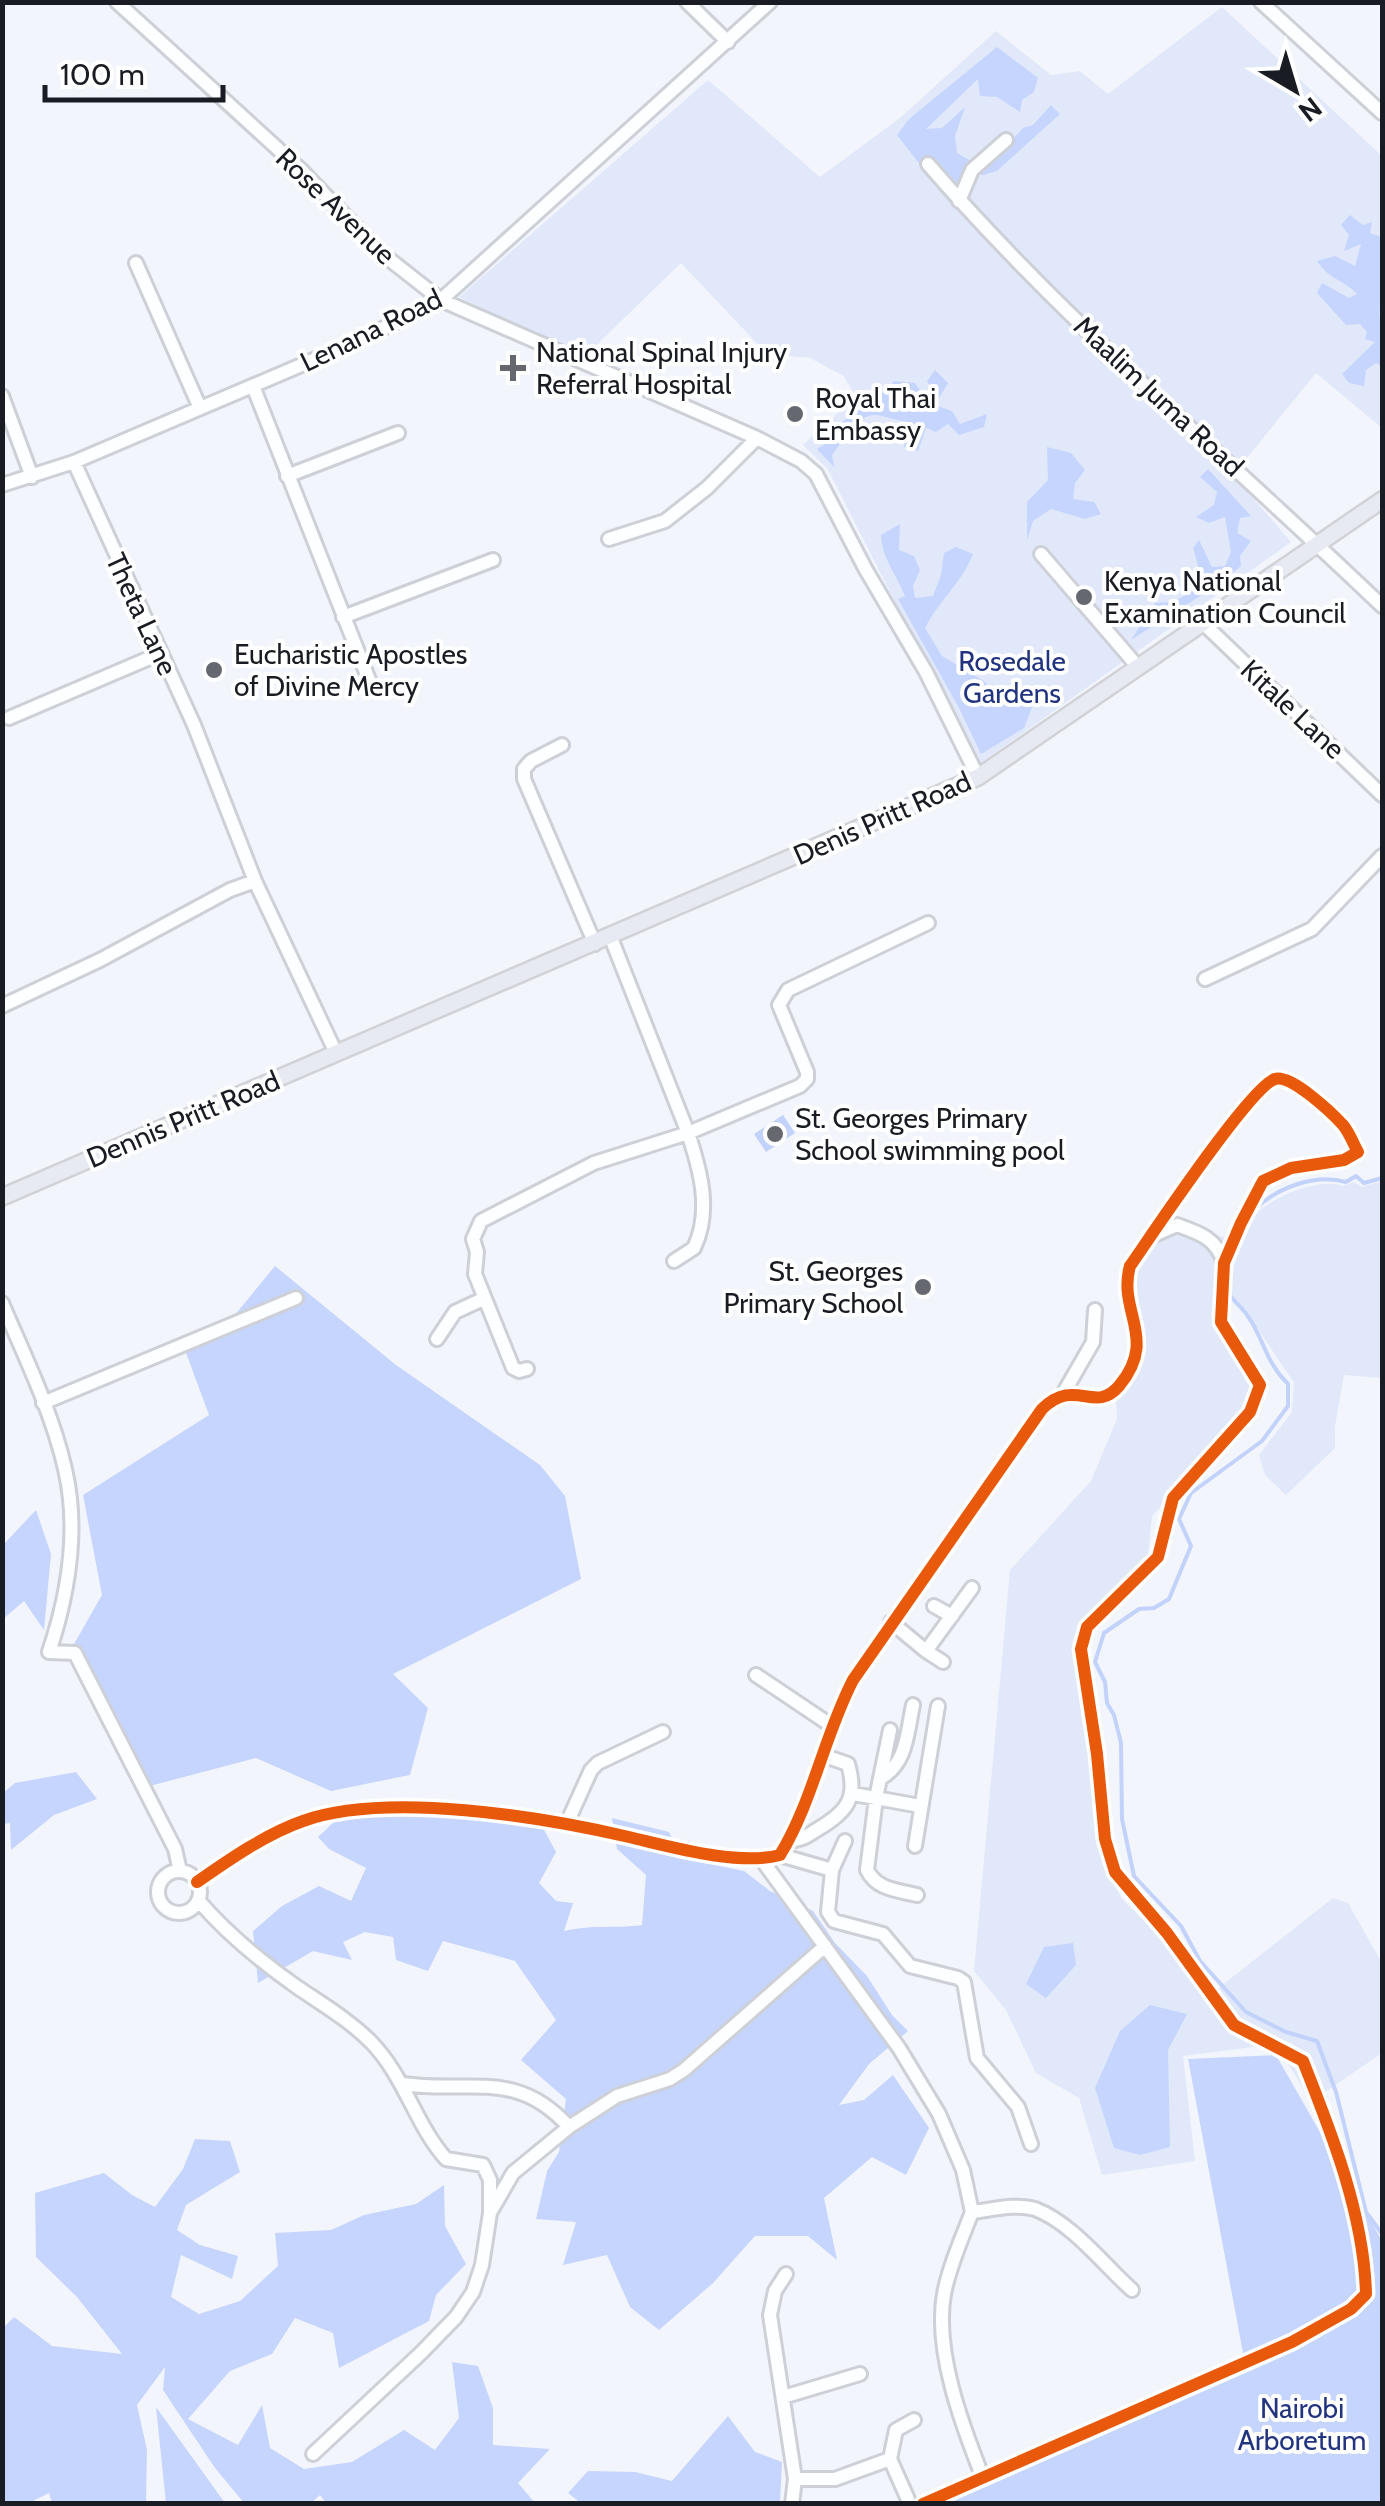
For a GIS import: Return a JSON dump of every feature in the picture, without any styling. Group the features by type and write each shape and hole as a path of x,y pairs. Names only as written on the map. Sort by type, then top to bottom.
{"main road":[{"name":"Denis Pritt Road","path":"336,1052 603,941 978,777 1382,500"},
{"name":"Dennis Pritt Road","path":"2,1197 336,1052"},
{"name":"Dennis Pritt Road","path":"2,1189 29,1185"}],"street":[{"name":"Rose Avenue","path":"117,2 302,171 380,252 441,300 757,438 801,461 816,474 926,672 978,777"},
{"path":"686,2 728,42"},
{"name":"Lenana Road","path":"2,485 74,462 354,343 441,300 770,2"},
{"path":"1261,2 1382,113"},
{"path":"960,200 972,170 1006,140"},
{"name":"Maalim Juma Road","path":"928,164 1133,375 1382,606"},
{"path":"136,264 200,408"},
{"path":"253,386 373,690"},
{"path":"2,396 32,476"},
{"path":"286,476 398,433"},
{"path":"609,539 665,521 757,438"},
{"name":"Theta Lane","path":"74,462 187,708 255,881"},
{"path":"1041,554 1138,668"},
{"path":"344,617 493,560"},
{"name":"Kitale Lane","path":"1203,623 1382,795"},
{"path":"9,718 159,654"},
{"path":"562,745 531,761 524,768 524,779 603,941 688,1133 702,1182 701,1222 694,1248 674,1261"},
{"path":"1204,979 1312,929 1382,856"},
{"path":"2,1006 100,960 230,890 255,881 336,1052"},
{"path":"527,1369 513,1368 475,1274 477,1252 473,1238 481,1221 594,1163 688,1133 800,1086 807,1079 807,1072 780,1005 788,990 928,923"},
{"path":"1063,1394 1092,1400 1114,1392 1127,1376 1136,1356 1138,1336 1127,1276 1130,1266 1256,1095 1272,1079 1282,1078 1301,1088 1345,1126 1358,1152 1344,1160 1290,1168 1263,1181 1224,1263"},
{"path":"923,2504 1292,2342 1352,2309 1366,2294 1365,2260 1346,2187 1326,2119 1303,2061 1234,2025 1168,1933 1116,1872 1105,1839 1081,1650 1087,1627 1158,1557 1173,1498 1250,1412 1260,1384 1221,1322 1224,1263 1219,1246 1198,1232 1177,1225 1152,1236"},
{"path":"43,1402 296,1298"},
{"path":"437,1339 460,1308 483,1299"},
{"path":"2,1304 43,1402 65,1468 70,1527 66,1602 50,1652 75,1653 175,1848 180,1871 197,1882"},
{"path":"780,1855 790,1840 853,1680 1042,1409 1063,1394 1093,1342 1094,1310"},
{"path":"926,1650 972,1588"},
{"path":"934,1606 952,1616"},
{"path":"891,1622 942,1662"},
{"path":"756,1675 832,1726"},
{"path":"881,1778 894,1771 902,1758 913,1705"},
{"path":"915,1846 938,1706"},
{"path":"890,1730 867,1870 885,1888 917,1895"},
{"path":"568,1823 591,1770 663,1732"},
{"path":"790,1840 800,1840 838,1818 853,1794 848,1764 822,1754"},
{"path":"853,1794 920,1806"},
{"path":"197,1882 282,1831 322,1816 380,1808 463,1811 568,1823 672,1846 762,1860 780,1855 832,1870"},
{"path":"845,1840 832,1870 828,1912 834,1921 891,1939 910,1966 964,1982 976,2058 1018,2107 1031,2144"},
{"path":"762,1860 898,2048 939,2114 964,2170 972,2212 944,2292 940,2332 965,2432 982,2478"},
{"path":"180,1871 162,1880 158,1896 166,1909 222,1929"},
{"path":"197,1882 198,1900 222,1929 372,2043 404,2084 426,2133 446,2159 476,2162 488,2171 490,2213 482,2265 473,2292 456,2317 313,2454"},
{"path":"182,1913 198,1900"},
{"path":"490,2213 513,2174 568,2126 617,2096 670,2079 684,2070 826,1946"},
{"path":"404,2084 493,2085 544,2104 568,2126"},
{"path":"972,2212 1034,2209 1063,2226 1132,2290"},
{"path":"786,2274 774,2291 770,2315 795,2479 792,2504"},
{"path":"783,2397 860,2374"},
{"path":"910,2504 890,2459 896,2430 914,2420"},
{"path":"795,2479 835,2479 890,2459"}],"green space":[{"name":"Rosedale Gardens","path":"1222,7 1382,156 1382,428 1316,373 1233,475 1291,542 978,765 827,468 803,445 855,397 844,376 810,358 767,354 681,263 584,357 459,297 708,80 820,177 900,118 996,31 1051,75 1080,71 1108,94"},
{"path":"997,47 1038,78 1034,92 1022,100 1020,112 997,97 980,96 978,79 926,129 942,128 965,107 955,136 957,153 971,161 1000,153 1051,105 1060,114 997,171 983,175 962,172 957,184 951,183 946,172 939,169 929,176 897,135 909,119"},
{"path":"1350,215 1363,225 1372,222 1370,233 1382,237 1382,366 1376,363 1366,370 1364,386 1349,383 1342,374 1375,342 1365,339 1367,332 1360,324 1346,325 1317,293 1322,283 1349,298 1357,294 1317,261 1335,256 1355,266 1361,244 1344,251 1349,235 1341,225"},
{"path":"935,370 948,383 935,405 952,411 960,424 987,414 984,427 959,435 948,424 936,432 926,428 918,451 904,447 906,421 874,415 855,424 845,436 832,455 834,467 817,449 835,438 853,412 894,381 915,383 924,396 932,390 927,381"},
{"path":"1047,447 1071,453 1085,470 1075,483 1073,499 1094,502 1101,514 1085,519 1051,509 1033,521 1027,540 1027,502 1048,480"},
{"path":"1208,469 1251,516 1240,518 1237,533 1251,541 1240,556 1241,566 1131,640 1155,603 1173,602 1193,591 1198,565 1193,548 1199,540 1212,567 1225,566 1231,552 1225,517 1209,523 1196,517 1214,505 1217,492 1200,477"},
{"path":"900,524 899,550 914,556 920,570 913,586 915,598 933,596 944,553 956,547 973,554 925,628 942,656 985,682 1002,704 1017,705 1018,690 1039,689 1024,728 981,754 898,599 905,596 887,559 881,535"},
{"path":"1382,1181 1382,1378 1344,1375 1335,1448 1286,1495 1265,1475 1259,1455 1292,1412 1294,1382 1230,1294 1237,1241 1252,1216 1290,1193 1318,1185 1343,1186 1354,1182 1362,1187"},
{"path":"1164,1232 1228,1237 1211,1313 1217,1329 1256,1387 1228,1437 1152,1516 1147,1565 1077,1630 1093,1761 1095,1823 1121,1898 1168,1944 1207,1997 1333,1898 1348,1903 1382,1963 1382,2053 1312,2101 1275,2044 1183,2056 1195,2161 1102,2175 1079,2098 1036,2073 1006,2010 974,1971 1010,1570 1091,1481 1117,1419 1116,1396 1130,1377 1138,1356 1137,1271"},
{"path":"275,1266 396,1365 540,1465 565,1496 581,1579 393,1674 428,1708 410,1775 331,1791 256,1758 146,1787 74,1644 102,1595 83,1495 209,1415 182,1342 234,1316"},
{"path":"36,1510 51,1554 44,1630 24,1601 3,1619 3,1545"},
{"path":"76,1772 97,1799 54,1815 11,1850 10,1823 3,1824 3,1793 15,1783"},
{"path":"354,1803 450,1804 502,1823 543,1828 556,1852 539,1883 556,1901 573,1903 564,1931 642,1925 646,1875 617,1849 612,1818 669,1832 681,1858 744,1871 770,1891 813,1911 908,2031 869,2064 839,2105 864,2100 893,2075 929,2128 906,2175 872,2157 824,2198 837,2260 808,2236 755,2236 713,2283 659,2330 630,2307 607,2255 563,2265 576,2222 536,2219 547,2171 559,2152 566,2099 521,2060 556,2020 515,1961 443,1941 428,1971 396,1960 393,1937 365,1932 343,1942 352,1960 313,1951 258,1983 253,1931 282,1906 319,1886 351,1901 366,1868 329,1849 318,1837"},
{"path":"1073,1943 1076,1965 1046,1998 1026,1984 1044,1947"},
{"path":"1150,2005 1187,2014 1168,2050 1170,2147 1140,2155 1114,2148 1095,2088 1120,2031"},
{"name":"Nairobi Arboretum","path":"1276,2055 1382,2241 1382,2503 920,2504 1246,2369 1188,2059"},
{"path":"195,2139 230,2141 240,2172 186,2205 177,2230 200,2245 238,2256 232,2279 181,2255 171,2297 199,2314 240,2301 278,2266 275,2233 331,2230 364,2215 416,2204 444,2185 445,2226 466,2264 436,2295 429,2321 339,2368 333,2333 295,2318 272,2354 230,2371 188,2419 238,2445 262,2405 270,2448 304,2469 352,2462 404,2430 435,2450 459,2418 452,2362 478,2366 493,2408 493,2445 550,2449 518,2483 535,2503 327,2504 320,2495 311,2503 244,2503 215,2468 163,2390 165,2367 137,2405 147,2450 146,2503 52,2503 49,2493 29,2503 3,2503 3,2328 14,2317 52,2346 122,2354 77,2297 36,2257 35,2193 104,2173 155,2207 183,2169"},
{"path":"156,2407 225,2503 166,2503"},
{"path":"728,2416 755,2452 782,2462 780,2503 582,2504 568,2493 588,2471 635,2472 672,2481"}],"shaded area":[{"name":"St. Georges Primary School swimming pool","path":"783,1115 795,1133 766,1152 754,1134"}],"waterway":[{"path":"1255,1209 1285,1189 1309,1181 1346,1182 1356,1176 1364,1183 1382,1178"},
{"path":"1227,1291 1253,1324 1274,1367 1288,1384 1288,1406 1262,1441 1191,1493 1179,1519 1191,1546 1169,1599 1154,1608 1139,1609 1104,1633 1095,1662 1105,1682 1107,1703 1121,1743 1122,1819 1134,1876 1181,1926 1200,1961 1246,2012 1286,2032 1317,2041 1336,2092 1366,2212 1382,2234"}],"cycle path":[{"path":"197,1882 289,1826 338,1812 377,1808 510,1815 705,1854 745,1858 780,1855 801,1813 853,1680 1042,1409 1065,1396 1110,1394 1130,1369 1137,1339 1128,1297 1130,1266 1201,1164 1245,1107 1275,1079 1291,1082 1321,1104 1345,1128 1358,1152 1344,1160 1291,1168 1263,1181 1224,1263 1221,1322 1260,1385 1250,1412 1173,1498 1158,1557 1087,1627 1081,1649 1105,1839 1115,1872 1167,1933 1234,2025 1303,2061 1353,2205 1366,2294 1351,2309 1292,2342 923,2504"}],"place":[{"name":"National Spinal Injury Referral Hospital","path":"513,368"},
{"name":"Royal Thai Embassy","path":"795,414"},
{"name":"Kenya National Examination Council","path":"1084,597"},
{"name":"Eucharistic Apostles of Divine Mercy","path":"214,670"},
{"name":"St. Georges Primary School swimming pool","path":"775,1134"},
{"name":"St. Georges Primary School","path":"923,1287"}]}
